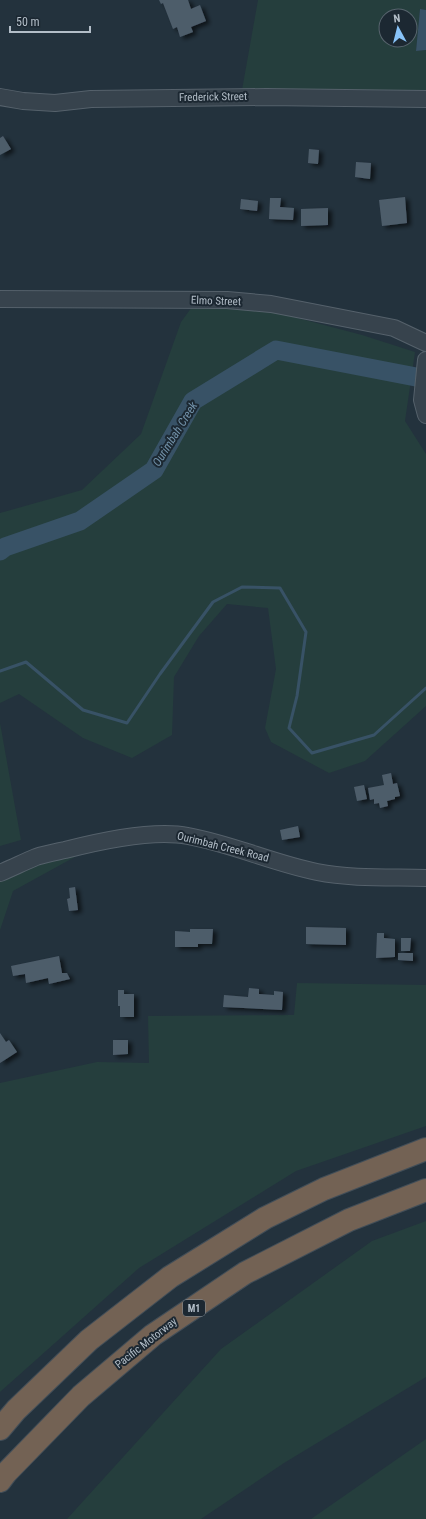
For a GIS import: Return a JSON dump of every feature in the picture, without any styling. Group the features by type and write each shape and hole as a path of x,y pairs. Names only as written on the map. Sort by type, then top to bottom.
{"highway":[{"path":"0,1429 16,1410 89,1340 170,1277 265,1218 324,1189 426,1149"},
{"name":"Pacific Motorway","path":"0,1481 81,1396 152,1335 245,1273 350,1220 426,1190"}],"street":[{"name":"Frederick Street","path":"0,97 23,101 55,103 115,98 266,97 426,99"},
{"name":"Elmo Street","path":"0,299 227,300 271,304 394,328 426,343"},
{"path":"424,408 426,360"},
{"name":"Ourimbah Creek Road","path":"0,873 37,857 96,842 173,834 215,843 288,865 318,872 426,878"}],"green space":[{"path":"258,0 426,0 426,10 420,9 418,30 418,8 378,8 378,48 416,48 416,51 426,50 426,90 242,90"},
{"path":"192,307 267,310 362,335 415,352 405,421 426,454 426,706 365,761 329,773 271,742 265,728 276,669 268,608 227,604 199,636 174,677 172,735 132,758 83,738 19,694 0,703 0,513 82,490 141,434 181,322"},
{"path":"0,723 21,840 0,846"},
{"path":"82,853 13,891 0,930 0,881 34,866"},
{"path":"297,983 426,985 426,1126 296,1171 139,1268 0,1392 0,1083 97,1062 149,1063 148,1016 294,1015"},
{"path":"426,1221 426,1377 284,1463 201,1519 67,1519 221,1349 372,1241"},
{"path":"426,1439 426,1519 311,1519"}],"water":[{"path":"420,9 426,10 426,50 416,51 416,48 418,48"}],"building":[{"path":"159,0 188,0 191,9 200,5 206,21 191,27 193,32 180,37 177,27 173,29 163,3 161,4"},
{"path":"3,136 11,149 0,155 0,138"},
{"path":"309,149 319,150 318,164 308,163"},
{"path":"356,162 371,163 370,179 355,177"},
{"path":"405,197 407,223 382,226 379,200"},
{"path":"270,198 281,198 280,207 294,208 293,220 269,219"},
{"path":"241,199 258,201 257,211 240,209"},
{"path":"328,208 328,225 301,226 301,209"},
{"path":"391,773 393,784 397,783 400,796 387,801 388,806 380,808 379,803 374,804 374,799 370,800 368,788 384,785 382,775"},
{"path":"364,785 367,799 357,801 354,787"},
{"path":"298,826 300,837 282,840 280,830"},
{"path":"75,887 78,910 69,911 67,899 70,898 69,888"},
{"path":"306,927 346,928 346,945 306,944"},
{"path":"190,929 213,929 212,944 198,944 198,947 175,947 175,931 190,932"},
{"path":"377,933 384,933 384,938 395,939 395,957 376,958"},
{"path":"401,938 411,938 410,951 401,951"},
{"path":"398,953 413,953 413,961 398,960"},
{"path":"59,956 62,973 67,973 70,979 49,984 48,978 26,983 25,974 13,976 11,966"},
{"path":"249,988 259,989 259,994 274,995 274,991 283,992 282,1010 223,1007 224,995 248,997"},
{"path":"118,990 124,990 124,994 134,994 134,1017 120,1017"},
{"path":"0,1033 6,1042 9,1040 17,1052 0,1063"},
{"path":"113,1040 128,1040 128,1054 113,1055"}],"waterway":[{"name":"Ourimbah Creek","path":"0,551 5,547 80,521 154,470 193,401 276,350 426,379"},
{"path":"0,671 26,662 83,710 127,723 160,674 213,602 242,587 280,588 306,632 297,696 289,728 312,753 374,735 426,688"}]}
